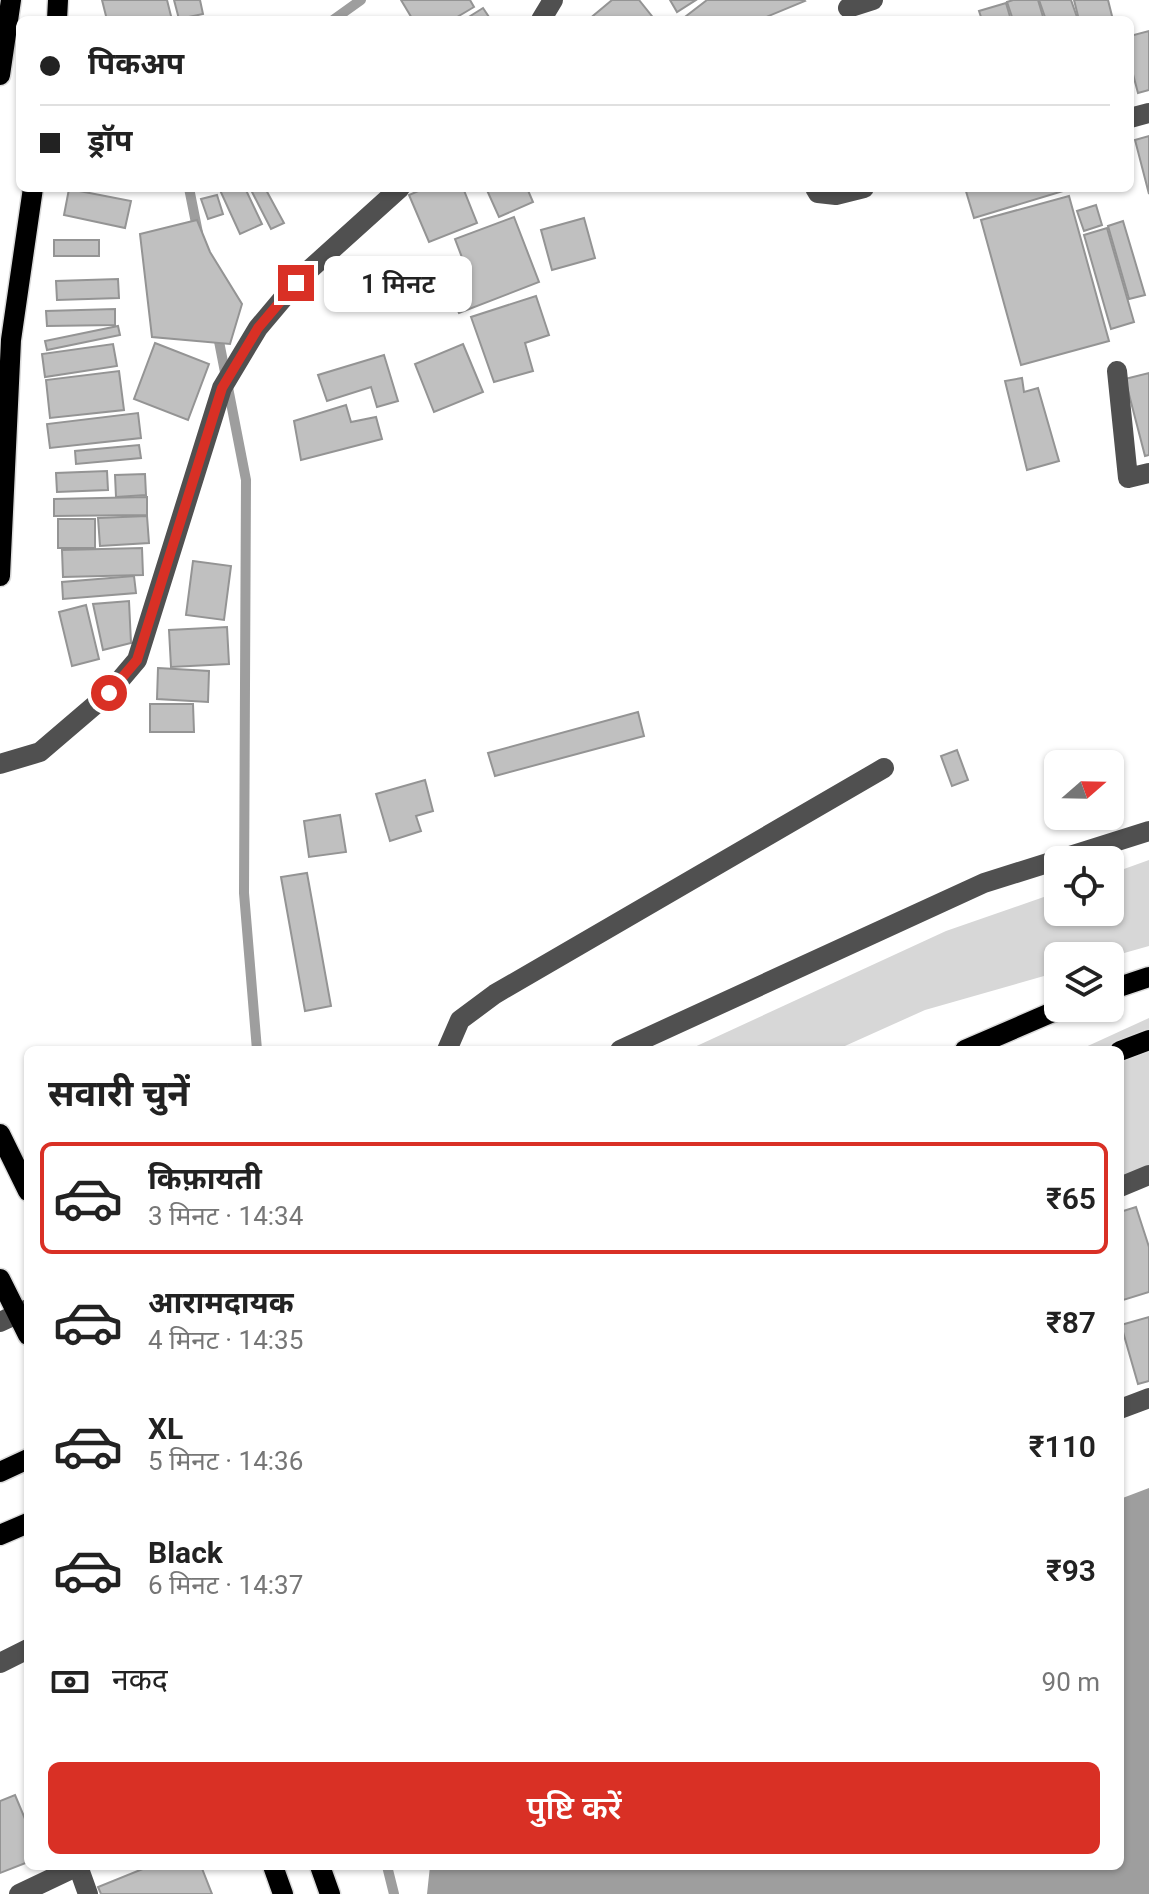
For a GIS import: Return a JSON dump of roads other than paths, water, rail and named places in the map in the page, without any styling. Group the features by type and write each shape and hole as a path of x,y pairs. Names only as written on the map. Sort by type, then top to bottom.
{"main road":[{"path":"0,75 11,0"},
{"path":"0,576 11,340 32,192"},
{"path":"1124,985 1149,977"},
{"path":"974,1046 1044,1016"},
{"path":"1124,1049 1149,1040"},
{"path":"0,1134 24,1183"},
{"path":"0,1279 15,1315"},
{"path":"0,1472 24,1461"},
{"path":"0,1535 24,1525"},
{"path":"274,1870 283,1894"},
{"path":"321,1870 330,1894"}],"street":[{"path":"848,8 873,0"},
{"path":"0,764 40,752 109,693 137,660 222,388 258,328 308,271 393,192"},
{"path":"817,192 828,196 846,192"},
{"path":"1117,371 1128,478 1149,473"},
{"path":"449,1046 460,1020 495,994 884,768"},
{"path":"629,1046 984,883 1149,831"},
{"path":"1124,1185 1149,1175"},
{"path":"1124,1407 1149,1398"},
{"path":"0,1663 24,1651"},
{"path":"19,1894 70,1870"},
{"path":"79,1870 88,1894"}],"waterway":[{"path":"339,16 361,0"},
{"path":"190,192 198,233"},
{"path":"217,331 246,480 244,893 257,1046"},
{"path":"388,1870 394,1894"}]}
